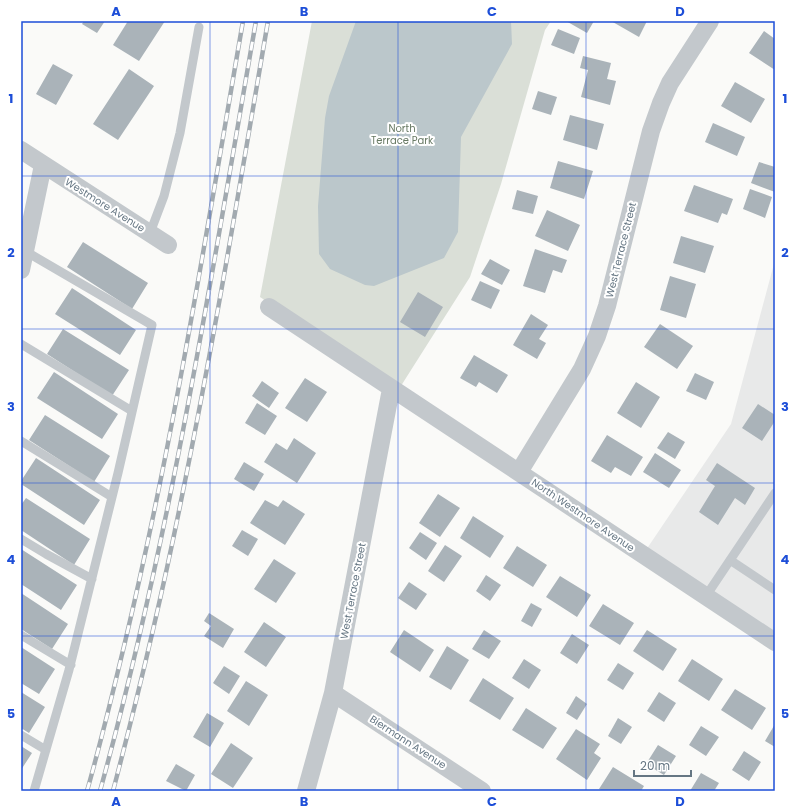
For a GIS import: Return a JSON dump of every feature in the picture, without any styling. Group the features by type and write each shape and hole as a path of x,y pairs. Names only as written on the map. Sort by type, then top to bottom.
{"street":[{"name":"West Terrace Street","path":"519,472 582,369 597,336 607,306 649,139 658,110 670,83 710,21"},
{"path":"21,150 43,165 21,270"},
{"name":"Westmore Avenue","path":"43,165 168,245"},
{"path":"269,307 391,389"},
{"name":"West Terrace Street","path":"306,791 334,693 391,389"},
{"name":"North Westmore Avenue","path":"391,389 775,642"},
{"name":"Biermann Avenue","path":"334,693 482,791"}],"lane":[{"path":"150,233 164,196 180,133 199,27"},
{"path":"25,251 152,325 71,665 34,791"},
{"path":"21,344 132,411"},
{"path":"21,442 112,497"},
{"path":"706,596 775,493"},
{"path":"21,539 92,579"},
{"path":"730,560 775,590"},
{"path":"21,635 71,665"},
{"path":"21,735 46,750"}],"shaded area":[{"path":"356,21 511,21 512,44 461,137 458,232 444,258 374,286 365,285 330,269 319,254 318,206 325,118 329,96"},
{"path":"775,260 775,635 646,550 731,424"}],"green space":[{"name":"North Terrace Park","path":"312,21 551,21 545,30 501,184 470,277 399,389 260,297"}],"building":[{"path":"84,21 105,21 97,33 82,24"},
{"path":"128,21 165,21 139,61 113,45"},
{"path":"566,21 594,21 587,33"},
{"path":"611,21 647,21 639,37"},
{"path":"558,29 580,38 574,54 551,45"},
{"path":"764,31 775,39 775,70 749,53"},
{"path":"583,56 611,63 607,79 616,81 610,105 581,97 588,70 580,68"},
{"path":"53,64 73,75 56,105 36,94"},
{"path":"129,69 154,86 118,140 93,124"},
{"path":"735,82 765,99 751,123 721,106"},
{"path":"538,91 557,97 551,115 532,109"},
{"path":"570,115 604,124 597,150 563,140"},
{"path":"713,123 745,137 737,156 705,142"},
{"path":"558,161 593,171 584,199 550,188"},
{"path":"759,162 775,167 775,192 751,183"},
{"path":"694,185 733,199 727,215 722,213 718,223 684,211"},
{"path":"750,189 772,197 765,218 743,209"},
{"path":"517,190 538,196 533,214 512,209"},
{"path":"547,210 580,225 568,251 535,236"},
{"path":"681,236 714,246 705,273 673,263"},
{"path":"83,242 148,283 132,309 67,267"},
{"path":"535,249 567,260 562,273 553,270 545,293 523,286"},
{"path":"490,259 510,270 502,285 481,274"},
{"path":"670,276 696,284 686,318 660,310"},
{"path":"480,281 500,290 491,309 471,300"},
{"path":"72,288 136,330 120,355 55,314"},
{"path":"418,292 443,307 425,337 400,322"},
{"path":"531,314 548,325 539,339 546,343 537,359 513,345"},
{"path":"660,324 693,346 677,369 644,347"},
{"path":"63,329 129,370 112,396 47,354"},
{"path":"474,355 508,375 497,393 479,382 476,387 460,378"},
{"path":"54,372 118,414 102,439 37,398"},
{"path":"695,373 714,382 706,400 686,391"},
{"path":"305,378 327,392 307,422 285,408"},
{"path":"262,381 279,393 269,408 252,396"},
{"path":"636,382 660,397 641,428 617,413"},
{"path":"257,403 277,416 265,435 245,423"},
{"path":"758,404 775,415 775,421 762,441 742,428"},
{"path":"45,415 110,456 94,482 29,440"},
{"path":"668,432 685,442 675,459 657,448"},
{"path":"607,435 643,457 631,476 615,467 611,473 591,461"},
{"path":"294,438 316,453 297,483 264,462 276,443 287,450"},
{"path":"655,453 681,470 669,488 643,472"},
{"path":"36,458 100,500 84,525 21,484 21,481"},
{"path":"244,462 264,474 254,491 234,479"},
{"path":"717,463 755,488 745,505 735,498 718,525 699,512 715,486 706,480"},
{"path":"438,494 460,508 440,537 419,523"},
{"path":"26,498 90,539 74,565 21,530 21,505"},
{"path":"265,500 278,507 283,500 305,514 285,545 250,523"},
{"path":"473,516 504,536 490,558 460,538"},
{"path":"242,530 258,539 248,556 232,546"},
{"path":"420,532 437,543 426,560 409,548"},
{"path":"445,545 462,556 444,582 428,571"},
{"path":"517,546 547,565 533,587 503,568"},
{"path":"21,549 77,585 61,610 21,584"},
{"path":"274,559 296,573 276,603 254,589"},
{"path":"486,575 501,585 490,601 476,591"},
{"path":"560,576 591,595 577,617 546,597"},
{"path":"409,582 427,594 416,610 398,598"},
{"path":"21,593 68,624 52,649 21,629"},
{"path":"531,603 542,609 532,627 521,621"},
{"path":"603,604 634,623 620,645 589,626"},
{"path":"209,613 234,629 223,648 204,636 211,626 204,621"},
{"path":"264,622 286,637 266,667 244,652"},
{"path":"404,630 434,650 420,672 390,652"},
{"path":"484,630 501,641 489,659 472,649"},
{"path":"647,630 677,649 663,671 633,651"},
{"path":"572,634 589,645 577,664 560,653"},
{"path":"447,646 469,660 451,690 429,677"},
{"path":"21,647 55,669 39,694 21,683"},
{"path":"524,659 541,670 529,689 512,678"},
{"path":"692,659 723,679 709,701 678,681"},
{"path":"618,663 634,673 623,690 607,680"},
{"path":"224,666 240,676 229,694 213,683"},
{"path":"483,678 514,698 500,720 469,701"},
{"path":"246,681 268,695 249,726 227,711"},
{"path":"735,689 766,708 752,730 721,710"},
{"path":"21,692 45,707 29,733 21,728"},
{"path":"659,692 676,703 664,722 647,711"},
{"path":"576,696 587,704 577,720 566,713"},
{"path":"526,708 557,728 543,749 512,730"},
{"path":"207,713 224,723 210,747 193,737"},
{"path":"618,718 632,727 621,744 608,736"},
{"path":"775,724 775,747 765,741"},
{"path":"701,726 719,737 706,756 689,745"},
{"path":"576,729 600,744 594,753 601,758 587,780 556,759"},
{"path":"231,743 253,758 233,788 211,774"},
{"path":"658,745 676,756 664,775 646,764"},
{"path":"21,746 32,753 21,770"},
{"path":"744,751 761,762 749,781 732,770"},
{"path":"176,764 195,775 186,791 166,781"},
{"path":"613,767 644,786 641,791 603,791 599,789"},
{"path":"701,773 719,783 714,791 690,791"}],"railway":[{"path":"87,791 125,642 159,488 189,333 243,21"},
{"path":"100,791 148,600 168,504 205,311 256,21"},
{"path":"113,791 150,642 195,432 238,198 268,21"}]}
